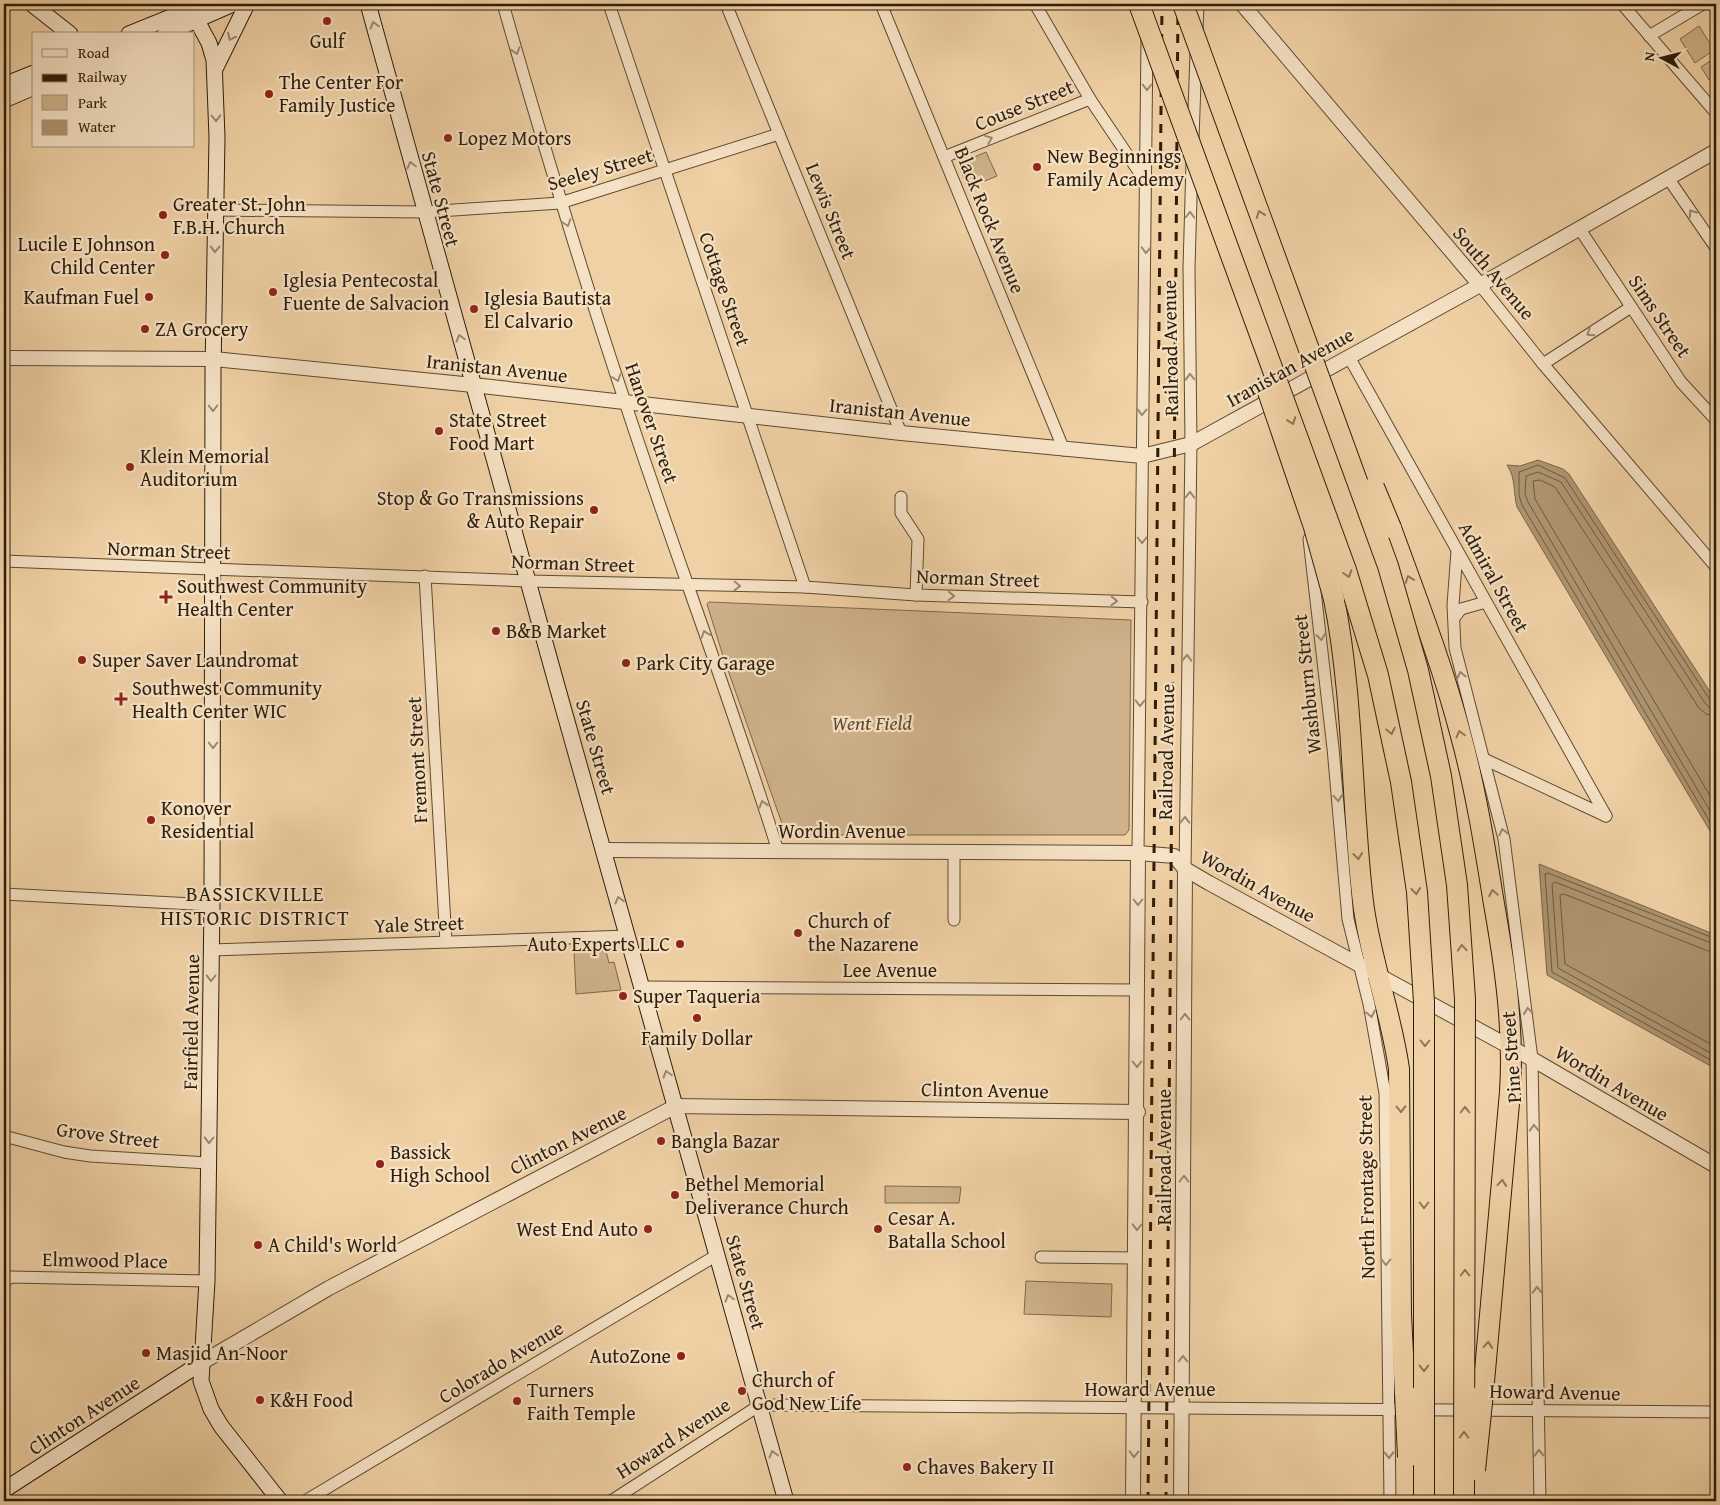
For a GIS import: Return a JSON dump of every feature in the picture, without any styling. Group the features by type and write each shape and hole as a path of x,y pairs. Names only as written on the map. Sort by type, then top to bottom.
{"highway":[{"path":"1125,4 1175,104"},
{"path":"1139,4 1351,584 1378,675 1403,791 1417,900 1424,1009 1424,1501"},
{"path":"1183,4 1377,534 1399,601 1427,707 1449,822 1459,912 1465,999 1464,1501"},
{"path":"1216,211 1272,406 1314,527 1334,599 1348,693 1362,887 1367,928 1394,1038 1400,1084 1400,1315 1404,1393 1408,1456 1424,1474"},
{"path":"1277,260 1391,528 1440,665 1470,773 1503,955 1512,1049 1510,1092 1483,1393 1471,1501"}],"main road":[{"path":"32,4 67,32"},
{"path":"134,32 195,9 233,4"},
{"name":"Fairfield Avenue","path":"215,69 247,4"},
{"name":"State Street","path":"368,4 424,212 605,850 786,1501"},
{"path":"167,32 195,9"},
{"name":"Fairfield Avenue","path":"195,9 209,43 215,69 216,210 212,950 207,1281 201,1363 202,1381 210,1409 221,1426 280,1501"},
{"path":"4,86 32,74"},
{"path":"4,100 32,89"},
{"name":"Clinton Avenue","path":"4,1490 201,1363"}],"street":[{"name":"Hanover Street","path":"503,4 560,203 625,402 754,775 778,851"},
{"name":"Cottage Street","path":"608,4 805,587"},
{"name":"Lewis Street","path":"726,4 902,433"},
{"name":"Black Rock Avenue","path":"881,4 1064,450"},
{"path":"1035,4 1090,98 1147,184"},
{"name":"Railroad Avenue","path":"1133,1501 1138,1112 1137,990 1142,456 1147,184 1147,4"},
{"name":"Railroad Avenue","path":"1182,1501 1185,869 1191,444 1189,268 1198,4"},
{"name":"South Avenue","path":"1242,4 1480,285 1543,364 1716,567"},
{"path":"1622,4 1716,113"},
{"path":"1649,36 1703,4"},
{"name":"Couse Street","path":"944,157 1090,98"},
{"name":"Seeley Street","path":"216,210 424,212 560,203 779,134"},
{"name":"Iranistan Avenue","path":"4,358 214,359 473,385 1064,450 1142,456 1191,444 1480,285 1716,151"},
{"path":"1668,178 1716,248"},
{"name":"Sims Street","path":"1579,228 1682,382 1716,420"},
{"path":"1543,364 1631,307"},
{"name":"Admiral Street","path":"1349,357 1606,816 1484,759"},
{"name":"Washburn Street","path":"1268,403 1308,524 1333,748 1348,919 1360,966"},
{"path":"901,497 901,513 918,539 916,595"},
{"name":"Pine Street","path":"1458,551 1453,605 1455,648 1508,858 1532,1059 1540,1501"},
{"name":"Norman Street","path":"4,561 213,570 805,587 916,595 1142,602"},
{"name":"Fremont Street","path":"425,576 446,942"},
{"path":"1454,618 1462,609 1486,602"},
{"name":"Wordin Avenue","path":"605,850 1138,853 1174,856 1185,869 1532,1059 1716,1166"},
{"path":"954,852 954,920"},
{"path":"4,894 212,905"},
{"name":"Yale Street","path":"212,950 628,936"},
{"name":"North Frontage Street","path":"1360,966 1381,1062 1385,1093 1390,1501"},
{"name":"Lee Avenue","path":"642,987 1137,990"},
{"name":"Clinton Avenue","path":"201,1363 329,1288 676,1106 1138,1112"},
{"name":"Grove Street","path":"4,1136 64,1152 90,1156 208,1163"},
{"name":"Colorado Avenue","path":"305,1501 717,1255"},
{"path":"1041,1257 1136,1258"},
{"name":"Elmwood Place","path":"4,1282 11,1277 207,1281"},
{"name":"Howard Avenue","path":"611,1501 760,1406 1716,1412"}],"green space":[{"path":"1699,26 1714,50 1695,63 1680,39"},
{"path":"1716,57 1716,76 1709,80 1701,67"},
{"path":"986,152 997,176 968,188 958,164"},
{"name":"Went Field","path":"709,602 1131,620 1129,830 1125,835 786,835 723,656 707,604"},
{"path":"574,951 606,951 609,963 614,962 621,990 576,994"},
{"path":"885,1186 961,1187 959,1203 885,1203"},
{"path":"1026,1281 1112,1284 1111,1317 1024,1314"}],"water":[{"path":"1538,460 1563,469 1569,474 1716,701 1716,841 1517,507 1513,480 1507,465 1520,466"},
{"path":"1539,864 1716,935 1716,1069 1547,975"}],"railway":[{"path":"1148,1501 1162,4"},
{"path":"1166,1501 1178,4"}],"place":[{"name":"Gulf","path":"327,21"},
{"name":"The Center For Family Justice","path":"269,94"},
{"name":"Lopez Motors","path":"448,138"},
{"name":"New Beginnings Family Academy","path":"1037,167"},
{"name":"Greater St. John F.B.H. Church","path":"163,215"},
{"name":"Lucile E Johnson Child Center","path":"165,255"},
{"name":"Iglesia Pentecostal Fuente de Salvacion","path":"273,292"},
{"name":"Kaufman Fuel","path":"149,297"},
{"name":"Iglesia Bautista El Calvario","path":"474,309"},
{"name":"ZA Grocery","path":"145,329"},
{"name":"State Street Food Mart","path":"439,431"},
{"name":"Klein Memorial Auditorium","path":"130,467"},
{"name":"Stop & Go Transmissions & Auto Repair","path":"594,510"},
{"name":"Southwest Community Health Center","path":"166,597"},
{"name":"B&B Market","path":"496,631"},
{"name":"Super Saver Laundromat","path":"82,660"},
{"name":"Park City Garage","path":"626,663"},
{"name":"Southwest Community Health Center WIC","path":"121,699"},
{"name":"Konover Residential","path":"151,820"},
{"name":"Church of the Nazarene","path":"798,933"},
{"name":"Auto Experts LLC","path":"680,944"},
{"name":"Super Taqueria","path":"623,996"},
{"name":"Family Dollar","path":"697,1018"},
{"name":"Bangla Bazar","path":"661,1141"},
{"name":"Bassick High School","path":"380,1164"},
{"name":"Bethel Memorial Deliverance Church","path":"675,1195"},
{"name":"West End Auto","path":"648,1229"},
{"name":"Cesar A. Batalla School","path":"878,1229"},
{"name":"A Child's World","path":"258,1245"},
{"name":"Masjid An-Noor","path":"146,1353"},
{"name":"AutoZone","path":"681,1356"},
{"name":"Church of God New Life","path":"742,1391"},
{"name":"K&H Food","path":"260,1400"},
{"name":"Turners Faith Temple","path":"517,1401"},
{"name":"Chaves Bakery II","path":"907,1467"}],"district":[{"name":"BASSICKVILLE HISTORIC DISTRICT","path":"255,906"}]}
